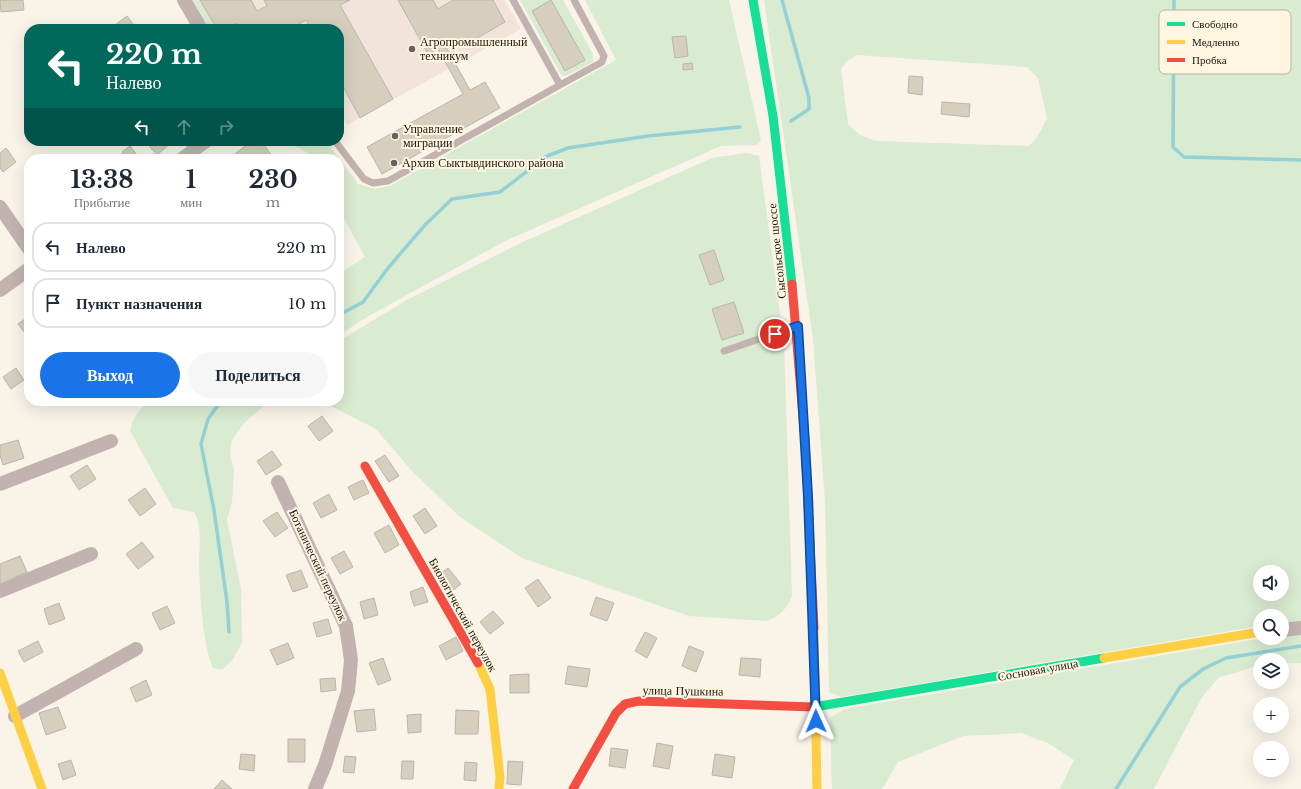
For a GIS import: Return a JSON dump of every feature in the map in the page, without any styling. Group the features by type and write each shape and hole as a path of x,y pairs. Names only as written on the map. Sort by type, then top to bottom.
{"main road":[{"name":"Сысольское шоссе","path":"753,0 779,154 798,326 808,496 816,707 817,789"},
{"name":"Биологический переулок","path":"365,466 476,659 490,689 500,777 499,789"},
{"name":"Сосновая улица","path":"816,707 1253,633"},
{"path":"0,674 42,789"},
{"name":"улица Пушкина","path":"573,789 616,713 626,704 640,701 816,707"}],"street":[{"path":"184,0 198,24"},
{"path":"189,154 199,146"},
{"path":"0,207 24,242"},
{"path":"0,290 24,273"},
{"path":"0,484 111,441"},
{"name":"Ботанический переулок","path":"278,482 346,626 351,660 348,691 325,765 315,789"},
{"path":"0,591 91,554"},
{"path":"1289,629 1301,628"},
{"path":"15,716 136,649"}],"lane":[{"path":"513,0 560,85"},
{"path":"339,146 364,180 373,184 388,181 602,62 604,56 574,0"},
{"path":"724,351 798,326"}],"shaded area":[{"name":"Агропромышленный техникум","path":"200,0 505,0 521,29 347,125 344,119 344,24 214,24"}],"green space":[{"path":"190,0 200,0 214,24 204,24"},
{"path":"520,0 563,0 593,54 593,62 566,76 562,76"},
{"path":"585,0 729,0 761,140 757,145 721,146 503,242 367,317 344,332 344,271 365,257 344,218 344,165 358,184 375,189 390,186 616,60"},
{"path":"764,0 1301,0 1301,622 1289,623 1289,609 1253,609 1253,627 841,697 829,692 825,501 813,339","holes":["857,55 1027,67 1038,78 1047,118 1038,136 1029,146 876,141 860,135 848,124 841,69 846,62"]},
{"path":"295,146 330,146 336,154 310,154"},
{"path":"746,153 759,156 784,342 792,596 788,605 776,617 767,621 689,616 522,558 460,517 412,471 376,429 331,406 344,406 344,338 407,300 525,241 712,158"},
{"path":"264,406 245,422 232,440 230,454 234,470 232,502 227,520 241,589 242,643 231,662 222,670 213,668 206,645 199,575 199,524 194,512 173,508 130,431 137,414 143,407"},
{"path":"1301,634 1301,663 1289,663 1289,653 1253,653 1253,667 1218,678 1202,697 1154,789 1060,789 1074,760 1048,743 1021,733 963,736 898,762 882,789 832,789 830,718 844,709 1253,640 1253,645 1289,645 1289,635"}],"building":[{"path":"0,0 23,0 24,10 1,12"},
{"path":"200,0 251,0 257,11 267,6 264,0 350,0 340,5 393,99 360,118 344,88 344,24 308,24 306,20 299,24 214,24"},
{"path":"398,0 433,0 438,9 453,0 493,0 505,22 460,48 455,39 445,45 470,90 485,82 500,108 382,174 367,147 463,94 438,49 428,54"},
{"path":"551,0 585,60 565,71 532,11"},
{"path":"127,16 133,24 116,24"},
{"path":"686,36 688,56 675,58 672,37"},
{"path":"692,63 693,69 683,70 683,64"},
{"path":"909,76 923,77 922,95 908,93"},
{"path":"942,102 970,104 969,117 941,114"},
{"path":"130,146 136,154 123,154 122,152"},
{"path":"149,146 167,146 158,154 156,154"},
{"path":"245,146 265,146 271,154 237,154 236,153"},
{"path":"6,148 16,162 3,172 0,168 0,153"},
{"path":"714,250 724,280 710,285 699,255"},
{"path":"734,302 744,333 722,340 712,309"},
{"path":"24,320 24,332 18,324"},
{"path":"16,368 24,380 11,389 3,377"},
{"path":"322,416 333,431 319,441 308,426"},
{"path":"18,440 24,458 3,465 0,455 0,445"},
{"path":"272,451 282,465 266,475 257,461"},
{"path":"385,455 399,476 389,482 375,461"},
{"path":"87,465 96,479 79,490 70,476"},
{"path":"363,480 369,493 354,500 348,487"},
{"path":"145,488 156,504 140,516 128,500"},
{"path":"329,494 337,510 321,518 313,503"},
{"path":"425,508 437,526 425,534 413,516"},
{"path":"277,512 288,528 275,537 263,521"},
{"path":"389,525 399,545 385,553 374,533"},
{"path":"142,542 154,557 138,569 126,554"},
{"path":"344,551 353,567 340,574 331,558"},
{"path":"20,556 27,572 15,577 16,580 0,587 0,564"},
{"path":"448,568 461,584 452,591 440,574"},
{"path":"301,570 308,587 293,592 286,575"},
{"path":"538,579 551,598 538,607 525,588"},
{"path":"423,587 428,602 414,606 410,592"},
{"path":"596,597 614,603 607,621 590,615"},
{"path":"374,598 378,615 364,619 360,602"},
{"path":"59,603 65,619 49,625 44,609"},
{"path":"167,606 175,623 160,630 152,613"},
{"path":"493,611 504,623 490,634 480,622"},
{"path":"328,619 332,633 317,637 313,623"},
{"path":"645,632 657,638 647,658 635,651"},
{"path":"456,637 463,651 446,660 439,646"},
{"path":"38,641 43,652 24,662 18,651"},
{"path":"288,643 294,658 277,665 270,650"},
{"path":"689,646 704,652 696,672 682,666"},
{"path":"383,658 391,680 378,685 369,663"},
{"path":"741,658 761,659 760,677 739,675"},
{"path":"568,666 590,669 587,687 565,684"},
{"path":"529,674 529,693 510,693 510,675"},
{"path":"335,678 336,690 321,692 320,679"},
{"path":"146,680 152,695 136,702 130,688"},
{"path":"58,707 66,728 46,735 39,713"},
{"path":"374,709 376,730 357,732 354,711"},
{"path":"456,710 479,711 478,734 455,734"},
{"path":"421,714 421,732 408,733 407,715"},
{"path":"288,739 305,739 305,762 288,762"},
{"path":"657,743 673,746 669,769 653,766"},
{"path":"611,748 628,750 625,768 609,766"},
{"path":"241,754 255,755 254,771 239,769"},
{"path":"715,754 735,757 732,778 712,775"},
{"path":"345,756 356,757 354,773 343,772"},
{"path":"71,760 76,775 63,780 58,764"},
{"path":"402,761 414,761 413,779 401,779"},
{"path":"508,761 523,762 521,785 507,784"},
{"path":"465,762 477,763 476,781 464,780"},
{"path":"222,780 232,789 214,789"}],"waterway":[{"path":"782,0 809,98 809,109 791,121"},
{"path":"1174,0 1174,10"},
{"path":"1173,74 1173,147 1184,157 1301,160"},
{"path":"344,312 363,302 388,268 425,225 452,199 500,192 547,156 568,148 648,136 740,127"},
{"path":"217,406 208,419 201,444 214,510 227,602 229,632"},
{"path":"1116,789 1180,687 1203,669 1226,658 1301,646"}],"traffic: fast":[{"path":"753,0 773,116 792,284"},
{"path":"814,707 1104,658"}],"traffic: slow":[{"path":"814,628 817,789"},
{"path":"1104,658 1253,633"},
{"path":"478,663 490,689 500,777 499,789"},
{"path":"0,673 42,789"}],"traffic: jam":[{"path":"792,284 805,440 814,628"},
{"path":"365,466 478,663"},
{"path":"573,789 616,713 625,704 639,701 814,707"}],"place":[{"name":"Агропромышленный техникум","path":"412,49"},
{"name":"Управление миграции","path":"395,136"},
{"name":"Архив Сыктывдинского района","path":"394,163"}],"route":[{"path":"775,334 798,326 808,496 816,721"}]}
